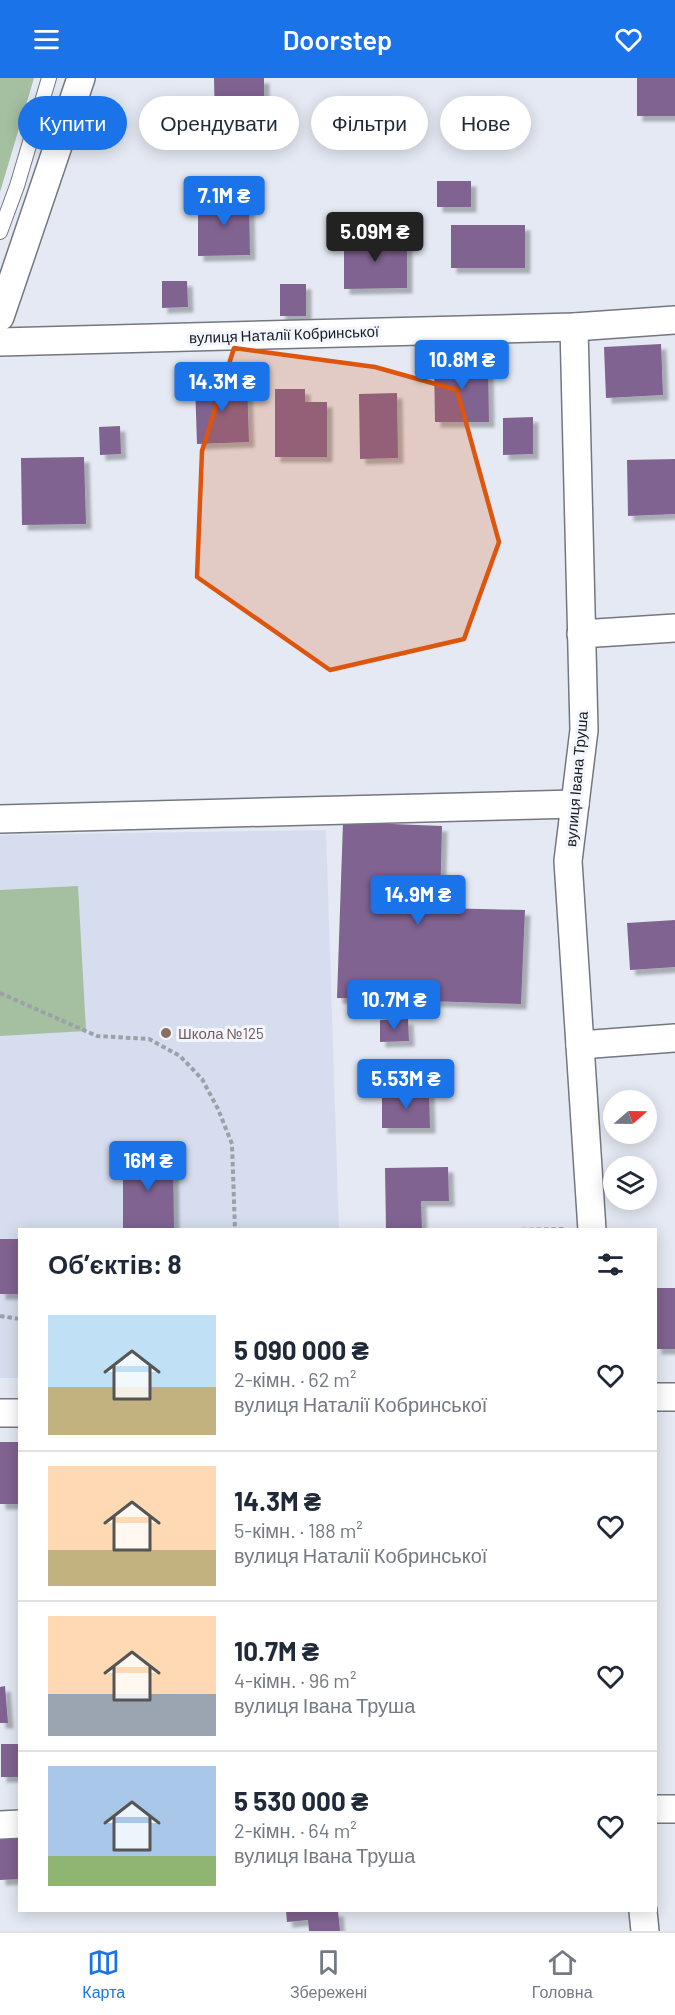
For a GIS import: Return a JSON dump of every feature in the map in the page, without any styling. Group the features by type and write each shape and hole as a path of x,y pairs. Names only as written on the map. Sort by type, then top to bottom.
{"street":[{"path":"0,317 81,78"},
{"name":"вулиця Наталії Кобринської","path":"0,342 574,327 675,320"},
{"name":"вулиця Івана Труша","path":"574,327 584,730 568,861 592,1228"},
{"path":"581,634 675,628"},
{"path":"0,819 575,804"},
{"path":"580,1045 675,1038"},
{"path":"657,1397 675,1397"},
{"path":"0,1413 18,1413"},
{"path":"657,1809 675,1809"},
{"path":"0,1825 18,1824"},
{"path":"643,1912 645,1931"}],"lane":[{"path":"0,232 17,186 49,78"}],"path":[{"path":"0,993 97,1036 149,1039 180,1056 202,1079 218,1109 232,1144 235,1228"},
{"path":"0,1316 18,1319"}],"highlighted area":[{"path":"234,348 375,367 457,390 499,542 464,639 330,670 197,577 202,451"}],"shaded area":[{"name":"Школа №125","path":"326,830 339,1228 18,1228 18,1378 0,1378 0,835"}],"green space":[{"path":"0,78 34,78 29,96 18,96 18,132 0,192"},
{"path":"78,886 86,1031 0,1036 0,890"}],"building":[{"path":"214,78 264,78 264,96 214,96"},
{"path":"637,78 675,78 675,116 637,116"},
{"path":"437,181 471,181 471,207 437,207"},
{"path":"198,198 249,198 250,255 198,256"},
{"path":"451,225 525,225 525,268 451,268"},
{"path":"344,237 407,237 407,288 344,289"},
{"path":"162,281 187,281 188,307 162,308"},
{"path":"280,284 306,284 306,316 280,316"},
{"path":"661,344 663,395 606,398 604,347"},
{"path":"488,359 489,422 435,422 434,360"},
{"path":"247,382 249,442 197,444 195,384"},
{"path":"275,389 305,389 305,402 327,402 327,457 275,457"},
{"path":"397,393 398,458 360,459 359,394"},
{"path":"533,417 533,454 503,455 503,418"},
{"path":"120,426 121,454 100,455 99,427"},
{"path":"84,457 86,524 22,525 21,458"},
{"path":"675,459 675,514 628,516 627,460"},
{"path":"343,822 442,826 440,908 525,910 521,1004 337,998"},
{"path":"675,920 675,967 630,970 627,923"},
{"path":"408,1019 409,1041 380,1042 380,1020"},
{"path":"382,1091 429,1091 430,1128 382,1128"},
{"path":"123,1153 173,1153 174,1228 123,1228"},
{"path":"448,1167 449,1201 421,1201 422,1228 386,1228 385,1168"},
{"path":"0,1239 18,1239 18,1294 0,1294"},
{"path":"657,1288 675,1288 675,1349 657,1349"},
{"path":"0,1442 18,1442 18,1504 0,1504"},
{"path":"5,1686 8,1723 0,1723 0,1687"},
{"path":"1,1744 18,1744 18,1777 1,1777"},
{"path":"18,1838 18,1879 0,1880 0,1839"},
{"path":"286,1912 338,1912 340,1931 309,1931 308,1920 287,1922"}],"place":[{"name":"Школа №125","path":"166,1033"}]}
